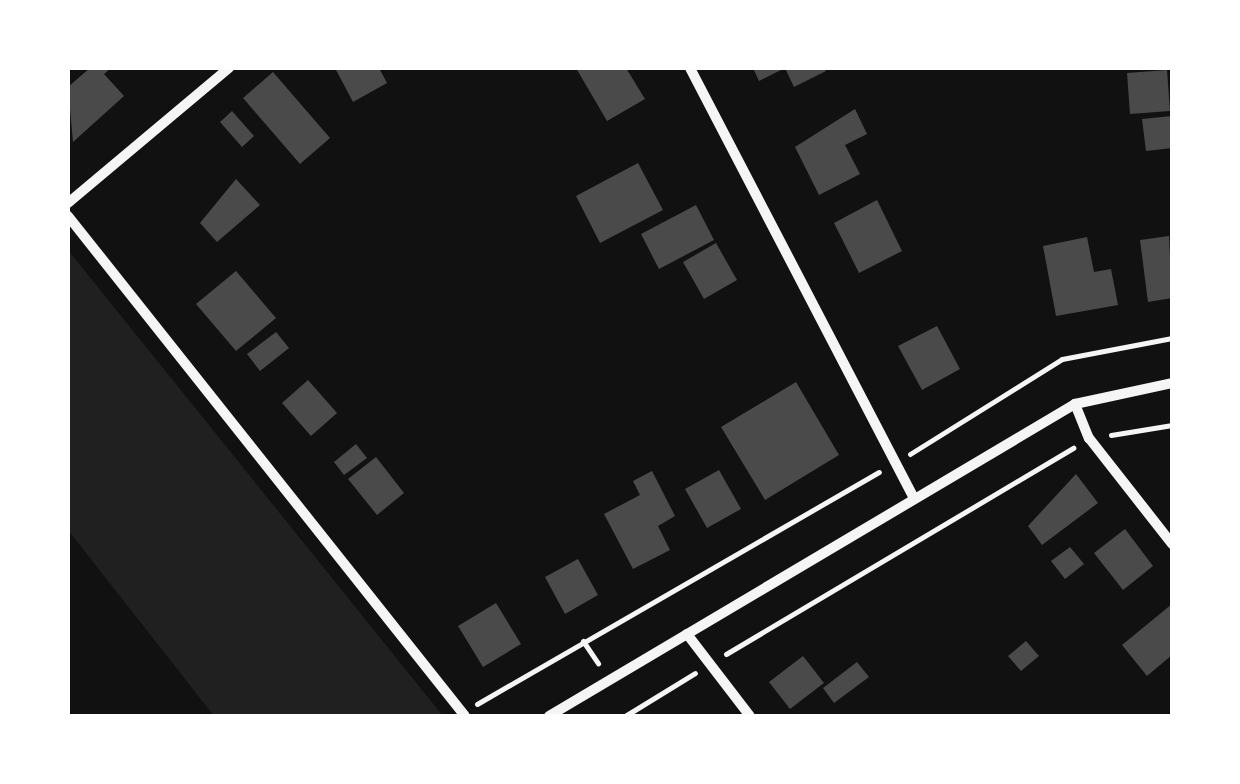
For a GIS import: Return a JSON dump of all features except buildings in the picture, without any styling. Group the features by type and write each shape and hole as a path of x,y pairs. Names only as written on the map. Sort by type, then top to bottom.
{"street":[{"path":"68,204 229,68"},
{"path":"690,68 913,496"},
{"path":"68,216 464,714"},
{"path":"548,716 913,496 1075,404 1172,384"},
{"path":"1075,404 1089,438 1172,544"},
{"path":"687,634 750,716"}],"path":[{"path":"464,714 583,641 895,463 1062,360 1172,338"},
{"path":"625,716 1089,438 1172,425"},
{"path":"583,641 598,663"}],"shaded area":[{"path":"68,250 443,716 214,716 68,530"}]}
